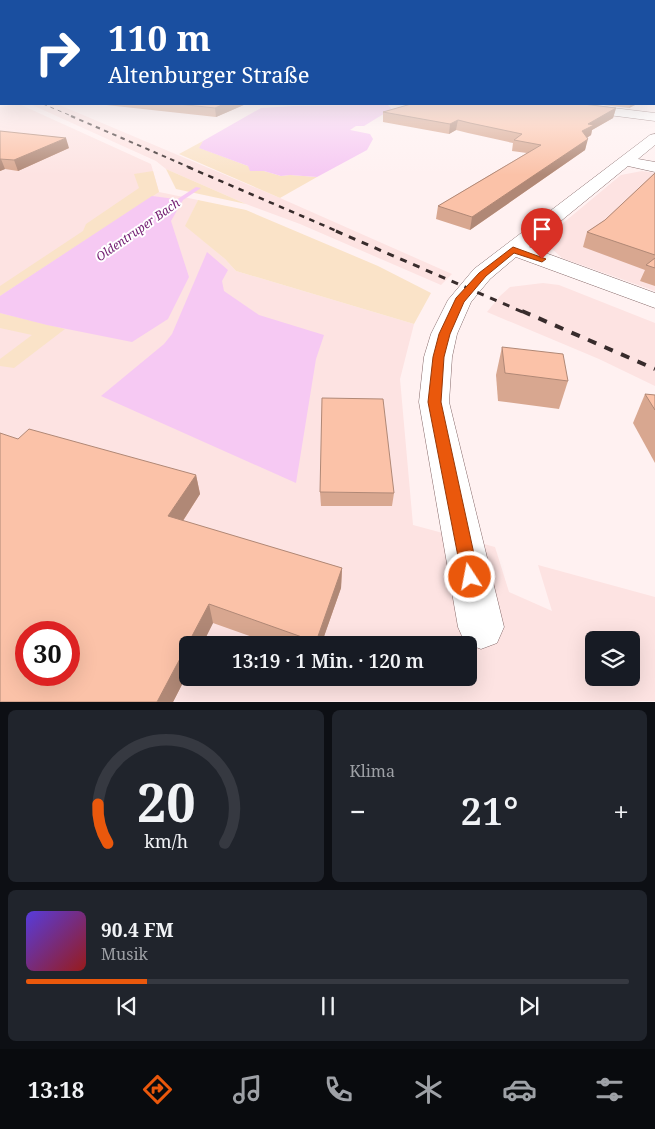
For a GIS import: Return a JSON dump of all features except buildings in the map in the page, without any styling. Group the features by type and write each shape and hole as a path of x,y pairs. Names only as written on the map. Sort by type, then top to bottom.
{"street":[{"path":"591,109 655,117"},
{"path":"481,627 434,402 438,357 444,334 460,300 482,274 655,138"},
{"path":"624,161 655,168"},
{"path":"513,249 655,301"}],"shaded area":[{"path":"0,109 29,109 151,164 159,192 198,200 186,226 225,259 236,271 414,324 400,379 413,525 495,547 509,592 552,611 538,565 655,597 655,701 0,702"},
{"path":"41,109 68,109 280,198 452,274 441,285 300,224 246,204 166,169 156,161"},
{"path":"203,141 200,148 248,166 252,171 264,171 281,176 317,177 280,198 179,154"},
{"path":"166,169 246,204 176,189"},
{"path":"153,171 159,192 0,296 0,286 83,231 86,224 139,188 134,174"},
{"path":"642,171 655,173 655,291 562,258 550,247 550,234 621,175"},
{"path":"198,200 246,210 378,266 431,293 414,324 236,271 225,259 185,226"},
{"path":"543,283 559,285 655,323 655,386 599,359 487,312 510,287"},
{"path":"0,313 65,329 14,368 0,366 0,359 32,335 0,328"}],"water":[{"path":"260,109 391,109 364,126 356,126 350,130 370,134 373,139 367,150 317,177 281,176 264,171 250,171 248,166 199,148 203,141"},
{"path":"152,196 183,200 171,221 189,277 168,319 132,342 47,325 0,313 0,296"},
{"path":"207,252 228,270 222,281 224,291 259,315 324,335 316,359 296,483 101,396 164,344 172,334"}],"waterway":[{"name":"Oldentruper Bach","path":"169,207 198,188"}],"railway":[{"path":"54,109 74,117"},
{"path":"71,116 191,168"},
{"path":"188,167 339,232"},
{"path":"336,231 525,313"},
{"path":"522,311 655,369"}],"route":[{"path":"470,577 434,402 438,357 444,334 453,313 460,300 482,274 513,249 542,259"}]}
